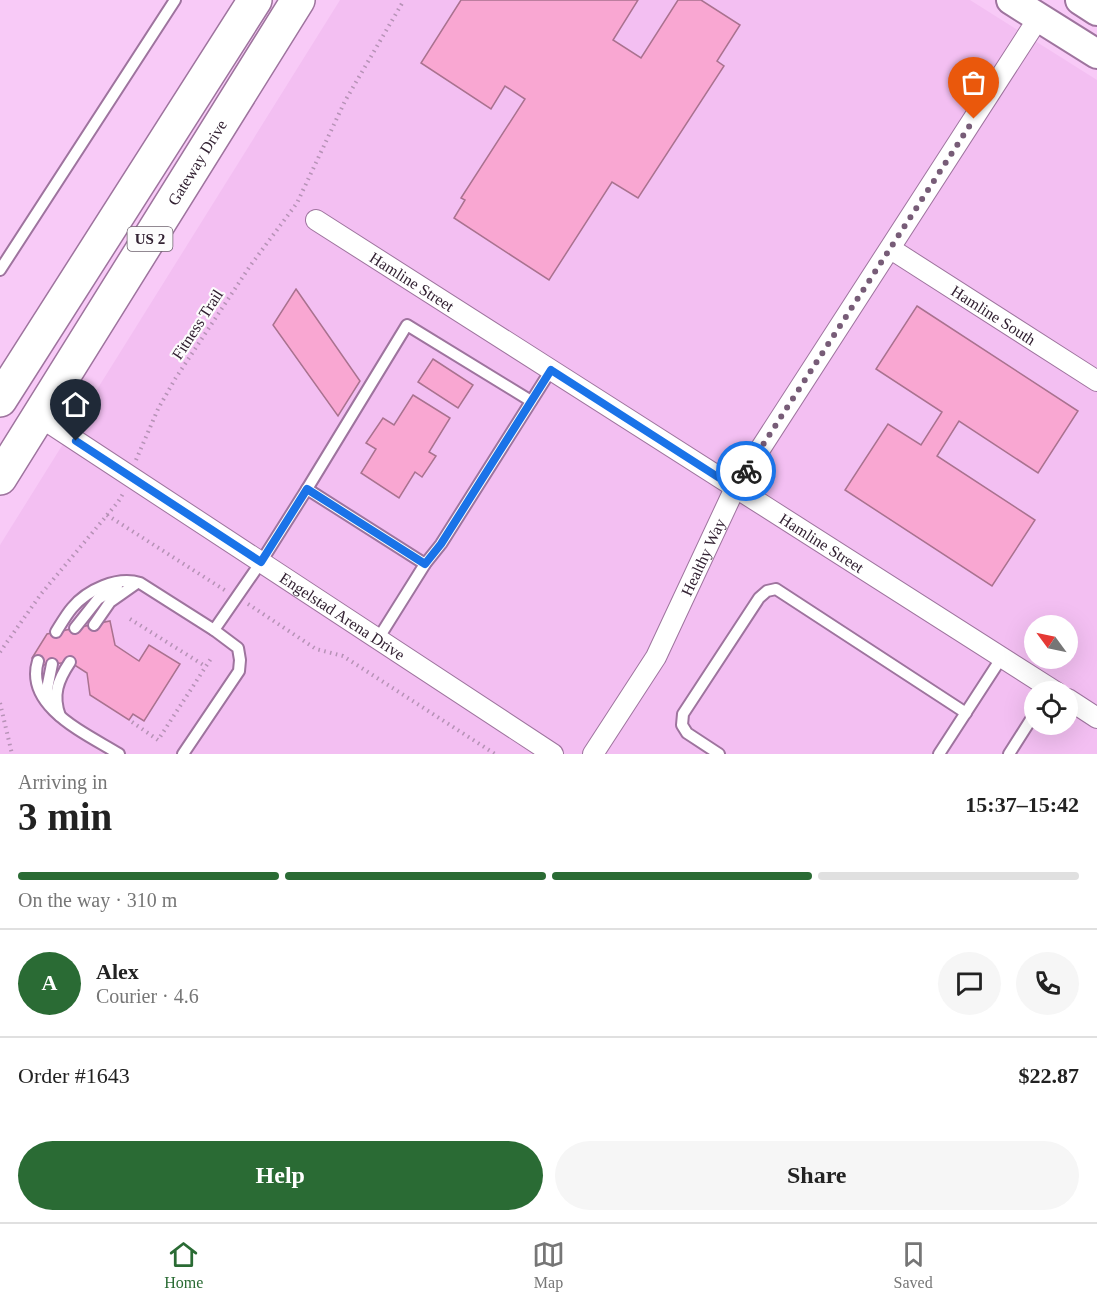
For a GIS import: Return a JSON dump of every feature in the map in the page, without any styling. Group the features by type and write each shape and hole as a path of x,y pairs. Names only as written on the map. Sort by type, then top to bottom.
{"highway":[{"name":"US 2","path":"40,417 2,392 255,0"},
{"name":"Gateway Drive","path":"0,478 298,0"}],"main road":[{"path":"1011,0 1097,54"},
{"path":"1080,0 1097,11"}],"street":[{"name":"Healthy Way","path":"593,754 656,657 735,488 1032,28"},
{"name":"Hamline Street","path":"316,220 1038,681"},
{"name":"Hamline South","path":"891,249 1097,381"},
{"name":"Engelstad Arena Drive","path":"40,417 553,754"},
{"path":"1078,706 1097,718"}],"lane":[{"path":"0,270 175,0"},
{"path":"214,630 307,489 406,325 531,401"},
{"path":"378,639 551,370"},
{"path":"307,489 425,564"},
{"path":"56,632 72,608 84,596 102,587 130,580 137,582 214,630 238,648 240,660 238,671 183,754"},
{"path":"94,625 111,602 137,582"},
{"path":"75,628 98,599 125,584 137,582"},
{"path":"719,754 687,733 682,725 683,714 759,598 767,591 776,590 966,713"},
{"path":"939,754 1002,657"},
{"path":"38,661 35,677 45,702 60,716 119,754"},
{"path":"60,716 55,697 60,678 70,662"},
{"path":"52,664 47,689 48,699 60,716"},
{"path":"1009,754 1024,730"}],"path":[{"name":"Fitness Trail","path":"0,652 41,594 124,493 158,409 237,285 297,202 345,101 404,0"},
{"path":"107,515 316,649 343,656 491,753"},
{"path":"130,619 205,666"},
{"path":"132,722 158,740 212,657"},
{"path":"0,703 12,754"}],"shaded area":[{"path":"340,0 970,0 1097,80 1097,754 0,754 0,545"}],"building":[{"path":"461,0 638,0 613,40 641,58 678,0 701,0 740,25 717,61 724,66 638,198 612,182 549,280 454,218 465,200 461,198 525,99 505,86 491,109 421,63"},
{"path":"296,289 360,381 338,416 273,325"},
{"path":"917,306 1078,411 1038,473 959,421 937,456 1035,520 992,586 845,490 888,424 921,445 942,412 876,369"},
{"path":"433,359 473,385 458,408 418,382"},
{"path":"413,395 450,418 429,452 436,456 422,477 415,472 399,498 361,473 376,449 366,443 383,418 394,425"},
{"path":"110,621 115,645 139,661 149,645 180,664 144,721 133,714 129,720 90,695 87,673 70,662 44,665 32,658 47,634"}],"way so far":[{"path":"746,471 974,119"}],"route":[{"path":"76,441 261,562 307,489 425,564 441,544 551,370 735,488 746,471"}]}
